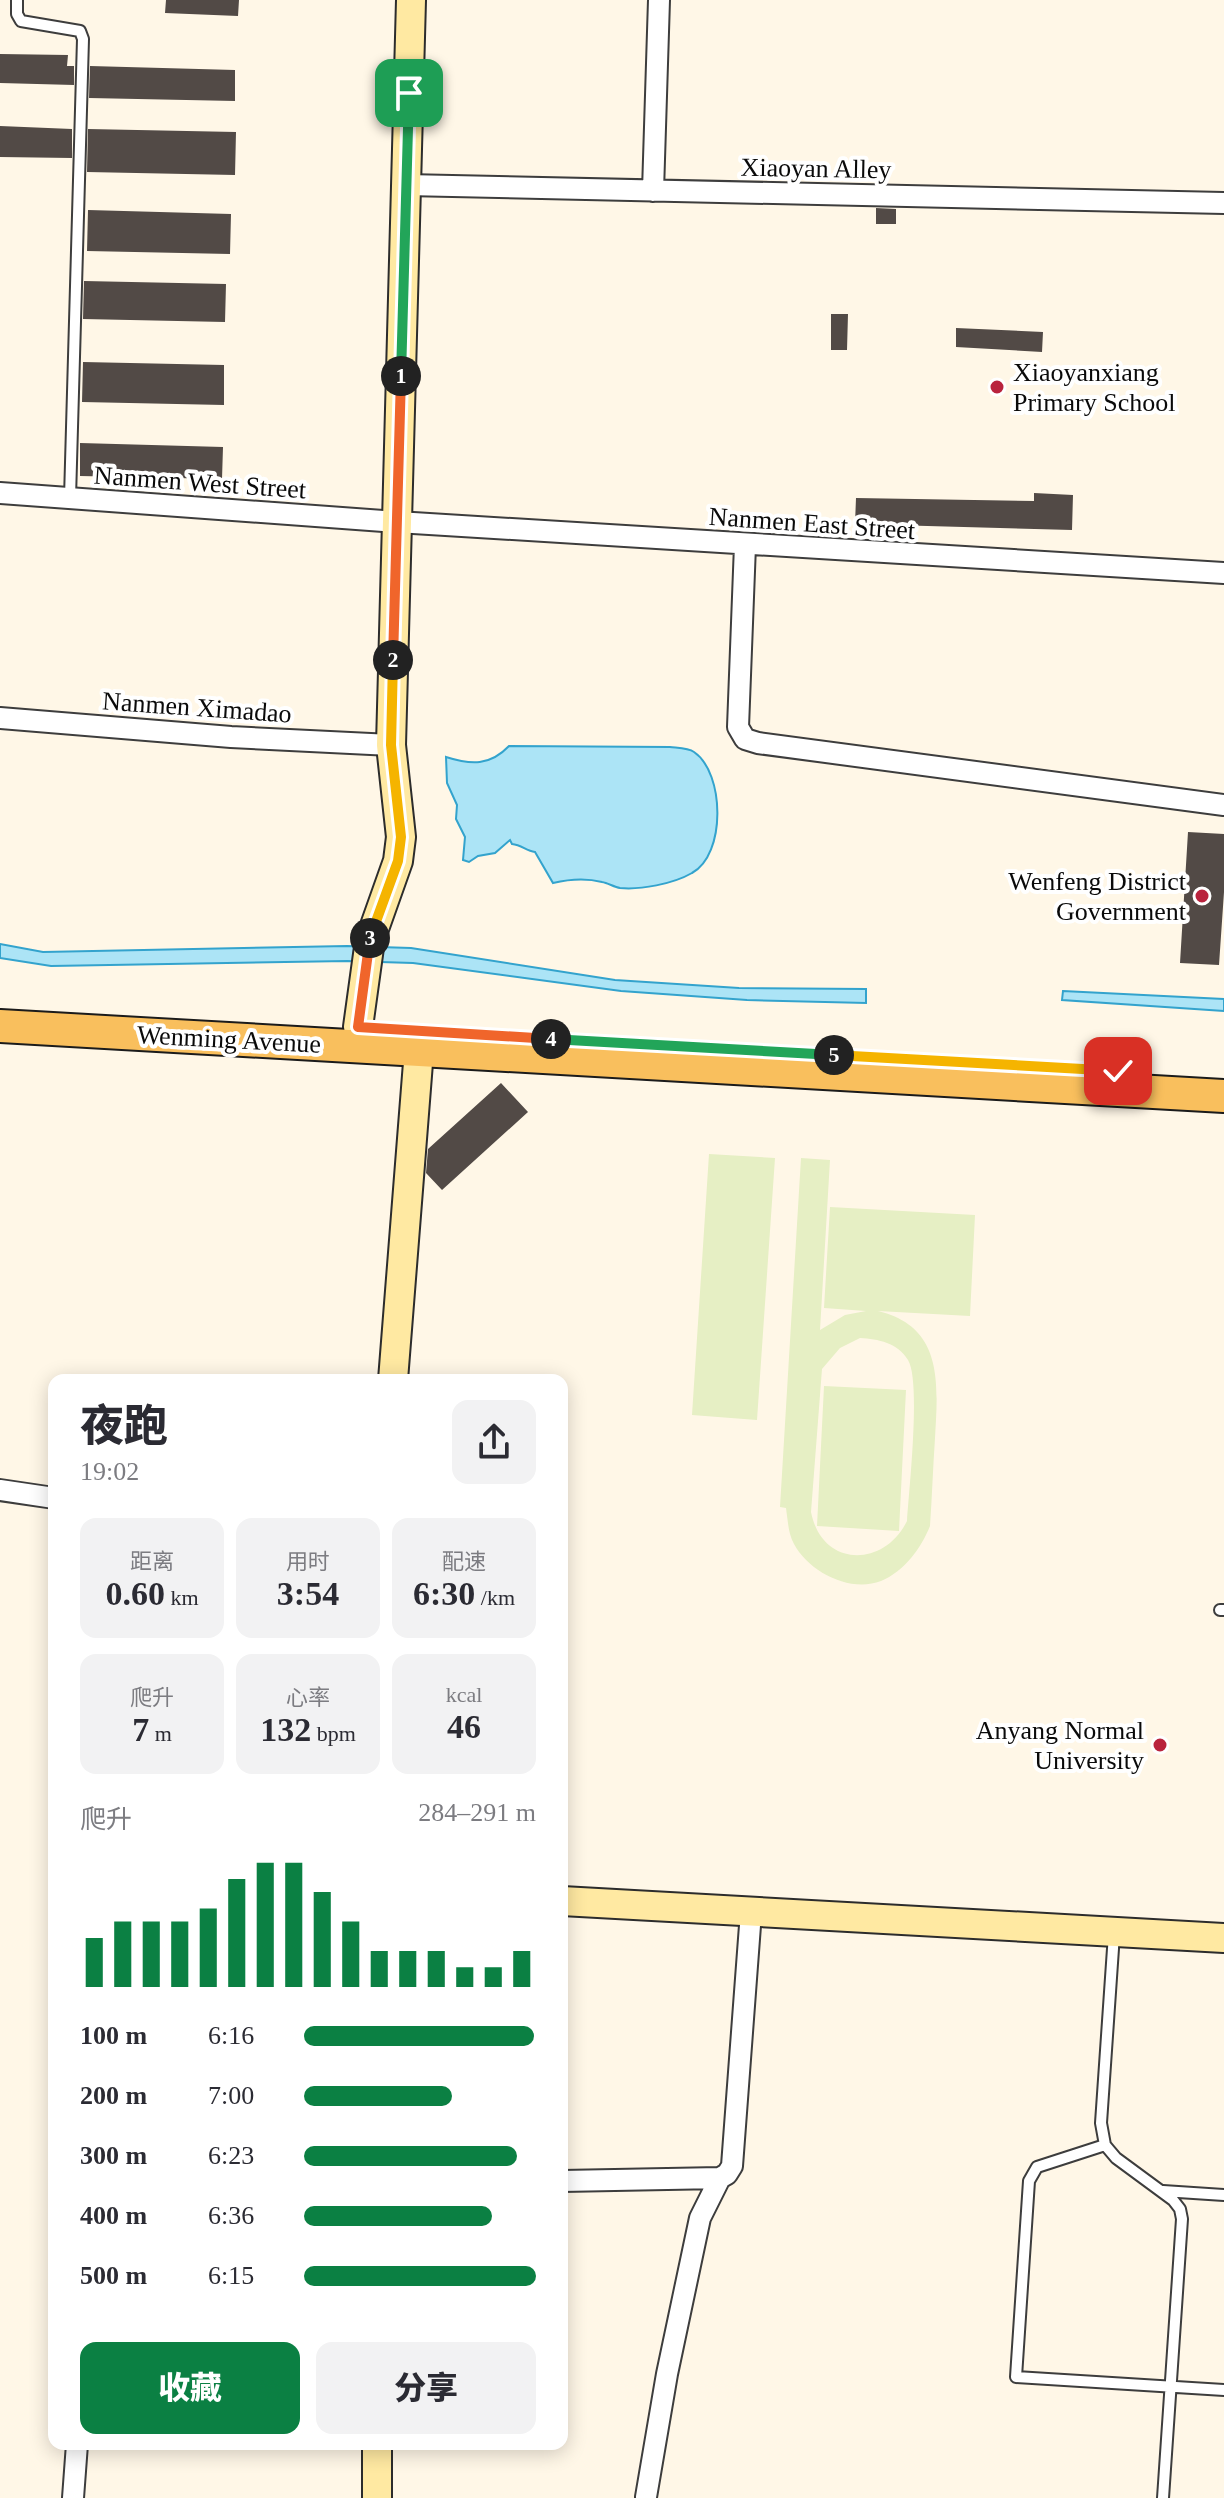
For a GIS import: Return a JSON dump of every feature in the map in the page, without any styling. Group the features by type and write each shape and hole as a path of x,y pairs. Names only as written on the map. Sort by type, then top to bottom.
{"main road":[{"name":"Wenming Avenue","path":"0,1007 1224,1077"},
{"name":"Wenming Avenue","path":"0,1026 1224,1096"}],"street":[{"path":"358,1027 370,940 398,861 401,837 391,745 411,0"},
{"path":"653,191 659,0"},
{"name":"Xiaoyan Alley","path":"406,185 1224,203"},
{"name":"Nanmen West Street","path":"0,493 397,522"},
{"name":"Nanmen East Street","path":"397,522 1224,573"},
{"path":"745,545 738,727 745,739 1224,805"},
{"name":"Nanmen Ximadao","path":"0,718 231,737 391,745"},
{"path":"393,1374 419,1050"},
{"path":"0,1490 48,1497"},
{"path":"568,1901 1224,1938"},
{"path":"568,2181 720,2178 727,2174 732,2166 751,1912"},
{"path":"646,2497 667,2374 700,2218 720,2178"},
{"path":"73,2498 77,2450"},
{"path":"377,2450 377,2498"}],"lane":[{"path":"17,0 17,14 21,21 80,31 83,39 70,498"},
{"path":"1115,1932 1101,2123 1105,2145 1116,2158 1180,2209 1182,2219 1163,2498"},
{"path":"1105,2145 1037,2167 1029,2181 1016,2377 1224,2390"},
{"path":"1161,2191 1224,2195"}],"green space":[{"path":"709,1154 775,1158 757,1420 692,1415"},
{"path":"801,1158 830,1160 820,1330 845,1315 866,1311 824,1308 830,1207 975,1215 970,1316 878,1311 900,1319 915,1330 926,1344 936,1378 930,1526 917,1550 905,1565 881,1581 869,1584 844,1582 820,1571 801,1554 790,1536 786,1508 780,1507","holes":["860,1338 893,1346 908,1360 914,1390 913,1437 907,1521 897,1536 884,1547 869,1554 854,1555 840,1552 827,1544 817,1530 811,1512 822,1369 840,1348"]},
{"path":"824,1386 906,1390 899,1531 817,1526"}],"water":[{"path":"509,746 670,747 694,752 712,777 716,795 716,832 711,849 703,863 692,873 666,883 637,888 620,888 584,880 553,883 535,852 512,844 510,840 495,853 478,856 469,862 463,860 465,837 456,819 457,805 447,783 446,757 480,762 495,757"},
{"path":"0,944 43,952 347,946 411,948 615,980 739,988 866,989 866,1003 747,1000 621,991 413,963 347,961 51,966 0,958"},
{"path":"1063,991 1224,999 1224,1011 1062,1000"}],"building":[{"path":"166,0 239,0 238,16 165,13"},
{"path":"0,54 68,55 67,66 74,66 74,85 0,83"},
{"path":"90,66 235,70 235,101 89,98"},
{"path":"0,126 72,129 72,158 0,157"},
{"path":"88,129 236,132 235,175 87,172"},
{"path":"876,208 896,209 896,224 876,224"},
{"path":"88,210 231,214 230,254 87,251"},
{"path":"84,281 226,284 225,322 83,319"},
{"path":"831,314 848,314 847,350 831,350"},
{"path":"956,328 1043,332 1042,352 956,347"},
{"path":"83,362 224,365 224,405 82,402"},
{"path":"80,443 223,447 222,479 80,476"},
{"path":"1034,493 1073,495 1072,530 855,524 856,498 1034,501"},
{"name":"Wenfeng District Government","path":"1188,832 1224,834 1219,965 1180,963"},
{"path":"501,1083 528,1112 442,1190 426,1173 428,1149"}],"place":[{"name":"Xiaoyanxiang Primary School","path":"997,387"},
{"name":"Wenfeng District Government","path":"1202,896"},
{"name":"Anyang Normal University","path":"1160,1745"}],"route":[{"path":"409,93 391,745 401,837 398,861 370,940 358,1027 1118,1071"}]}
